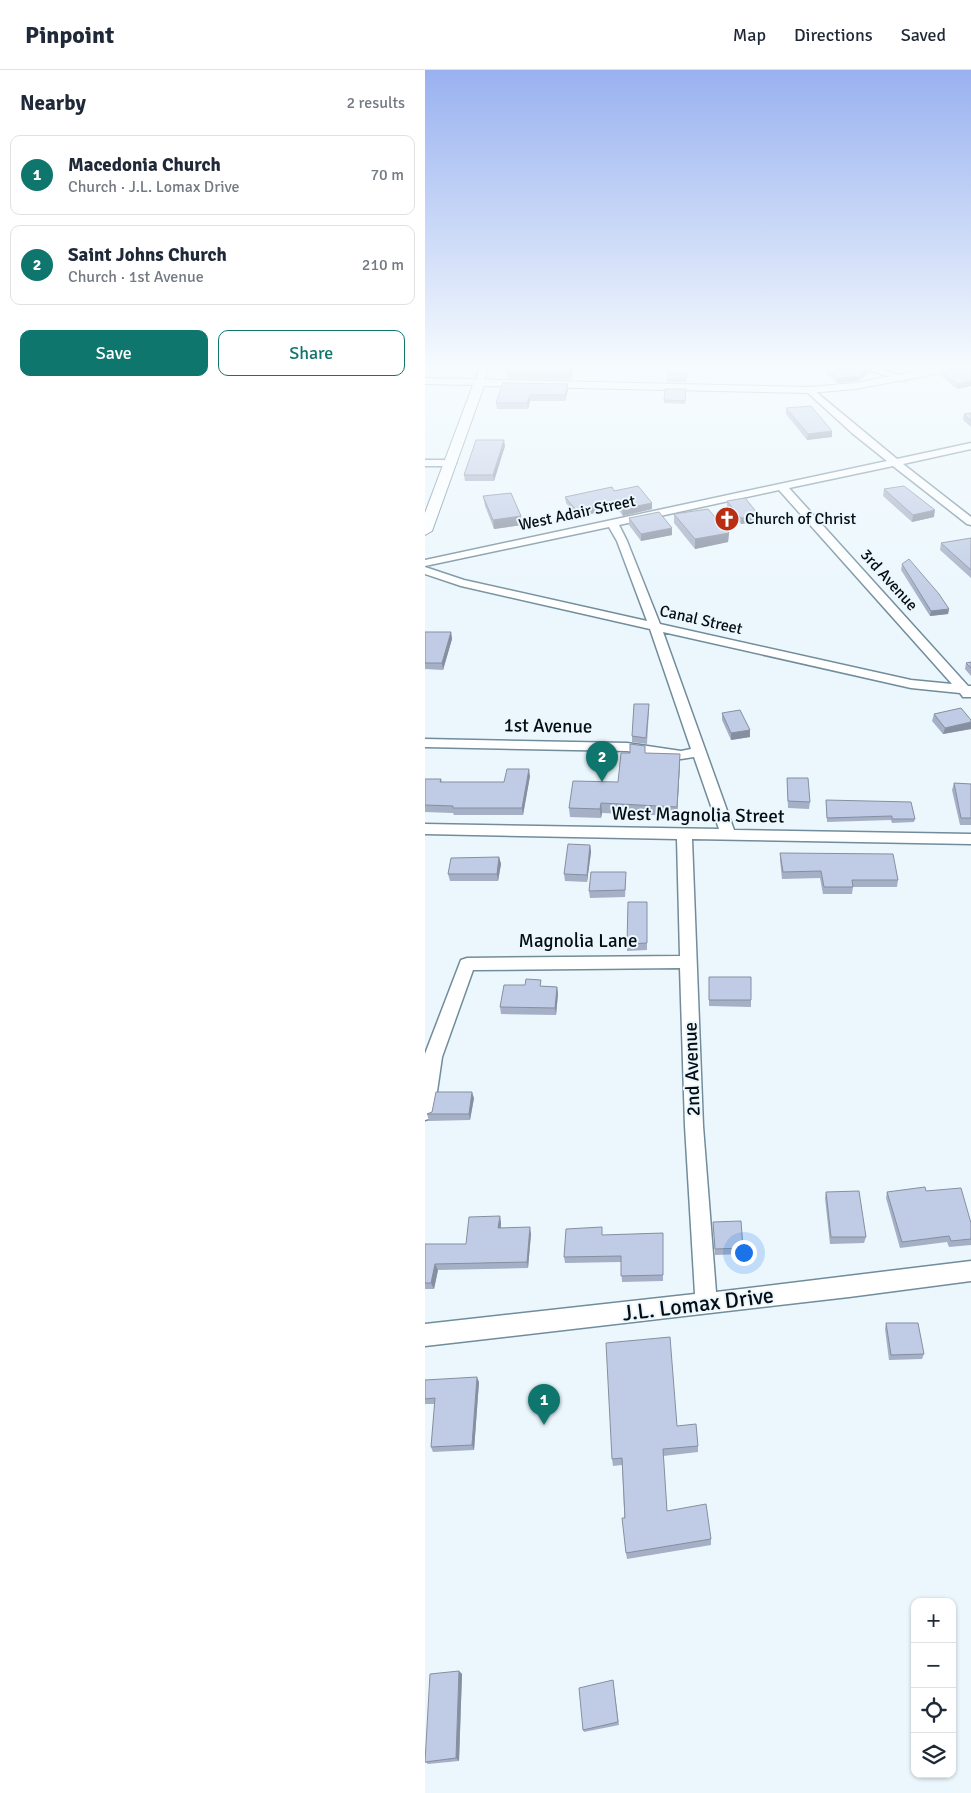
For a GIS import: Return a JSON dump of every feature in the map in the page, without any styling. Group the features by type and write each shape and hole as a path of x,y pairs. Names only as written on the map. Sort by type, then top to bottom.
{"street":[{"path":"425,531 456,448"},
{"path":"876,448 971,522"},
{"name":"West Adair Street","path":"425,563 959,448"},
{"path":"425,463 451,463"},
{"name":"3rd Avenue","path":"781,486 968,692"},
{"path":"612,522 622,541 655,626 728,835"},
{"name":"Canal Street","path":"425,570 461,583 911,684 968,692"},
{"name":"1st Avenue","path":"425,743 627,747 681,755 699,752"},
{"name":"West Magnolia Street","path":"425,829 971,839"},
{"name":"2nd Avenue","path":"684,834 694,1126 706,1303"},
{"name":"Magnolia Lane","path":"425,1112 433,1057 467,964 689,962"},
{"name":"J.L. Lomax Drive","path":"425,1336 971,1271"}],"building":[{"path":"473,448 501,448 493,475 464,475"},
{"path":"638,486 652,503 622,509 617,502 576,510 565,497 612,487 614,491"},
{"path":"904,486 935,510 913,515 884,489"},
{"path":"511,493 521,516 493,520 483,496"},
{"path":"745,498 759,515 741,518 727,501"},
{"path":"708,509 729,533 695,539 674,514"},
{"path":"659,512 672,528 641,534 629,518"},
{"path":"971,538 971,570 941,543"},
{"path":"909,559 939,594 949,609 931,611 902,564"},
{"path":"425,632 451,632 442,663 425,663"},
{"path":"634,704 649,704 646,738 632,736"},
{"path":"961,708 971,722 945,728 934,714"},
{"path":"740,710 750,730 731,733 722,713"},
{"path":"630,744 645,746 645,753 680,754 677,807 601,803 600,809 569,808 573,781 618,782 621,753 630,753"},
{"path":"507,769 529,769 522,808 453,808 453,806 425,805 425,779 441,779 440,782 504,782"},
{"path":"787,778 808,778 810,802 788,801"},
{"path":"954,783 971,784 971,818 961,818"},
{"path":"826,800 911,802 915,819 892,819 892,816 827,818"},
{"path":"568,844 590,845 587,875 564,874"},
{"path":"780,853 893,854 898,880 852,880 853,887 824,887 821,871 783,872"},
{"path":"499,857 497,874 448,874 451,858"},
{"path":"591,872 626,872 625,890 589,891"},
{"path":"628,902 647,902 647,943 627,944"},
{"path":"709,977 751,977 751,1000 709,1000"},
{"path":"526,979 541,980 540,986 557,987 555,1008 500,1007 504,985 525,985"},
{"path":"436,1092 472,1092 469,1114 427,1114 432,1112"},
{"path":"925,1187 926,1191 961,1188 971,1223 971,1239 951,1241 949,1236 902,1242 887,1192"},
{"path":"859,1191 866,1237 831,1237 826,1192"},
{"path":"500,1216 498,1228 530,1227 527,1262 435,1264 431,1283 425,1283 425,1244 466,1244 469,1217"},
{"path":"741,1221 743,1248 715,1249 713,1222"},
{"path":"602,1227 602,1235 663,1233 663,1275 621,1276 621,1256 564,1257 566,1229"},
{"path":"886,1323 918,1323 924,1354 891,1355"},
{"path":"670,1337 677,1426 696,1424 698,1446 663,1449 667,1511 706,1504 711,1539 626,1553 622,1518 625,1518 622,1458 612,1459 606,1343"},
{"path":"477,1377 472,1445 431,1447 435,1398 425,1399 425,1380"},
{"path":"459,1671 456,1758 425,1762 430,1674"},
{"path":"613,1680 618,1722 583,1730 579,1688"}],"place":[{"name":"Church of Christ","path":"727,519"},
{"name":"Saint Johns Church","path":"602,782"},
{"name":"Macedonia Church","path":"544,1425"}]}
